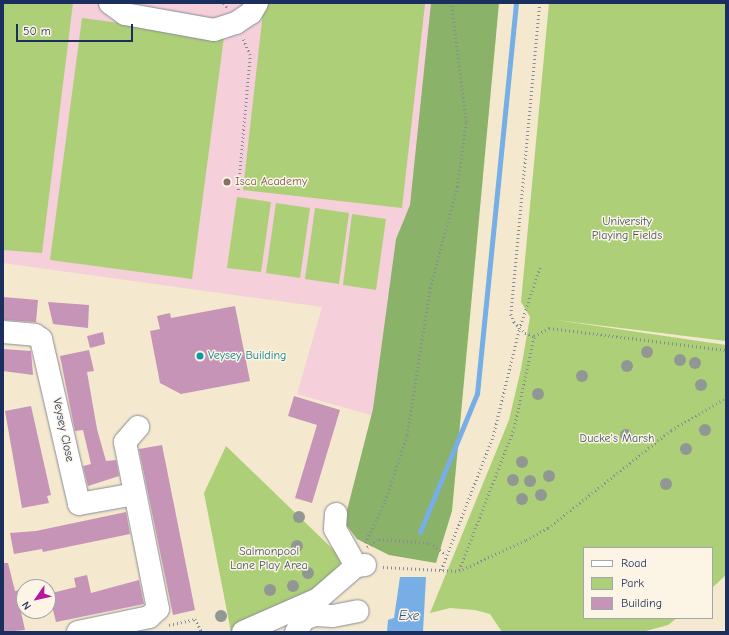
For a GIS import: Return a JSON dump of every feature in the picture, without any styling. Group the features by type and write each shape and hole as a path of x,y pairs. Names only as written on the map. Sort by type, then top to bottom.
{"street":[{"path":"110,3 125,14 214,30 236,23 251,13 257,3"},
{"name":"Veysey Close","path":"3,332 35,335 41,339 79,504 134,494"},
{"path":"78,632 155,613 158,604 134,494 125,442 138,427"},
{"path":"243,632 318,599 361,561 335,529 336,514"},
{"path":"297,632 304,619 315,615 333,616 358,611"}],"path":[{"path":"224,3 236,23 250,55 238,190"},
{"path":"361,561 385,501 407,435 430,288 457,187 466,122 452,3"},
{"path":"534,336 519,329 511,314 540,3"},
{"path":"441,570 493,436 519,329 540,267"},
{"path":"534,336 550,328 726,350"},
{"path":"459,571 514,428 534,336"},
{"path":"396,567 459,571 548,528 671,430 726,398"},
{"path":"361,561 379,539 430,543 446,554"},
{"path":"155,613 166,625 195,619 202,632"}],"shaded area":[{"name":"Isca Academy","path":"3,3 439,3 395,422 297,394 322,307 3,263"}],"green space":[{"path":"3,3 73,3 42,253 3,250"},
{"path":"264,3 425,4 402,208 243,190"},
{"path":"431,3 499,3 452,511 436,563 389,555 357,539 344,522 373,409 396,239 410,205"},
{"path":"549,3 726,3 726,341 556,320 726,345 726,575 713,587 713,547 583,547 583,619 676,619 668,625 642,632 502,632 490,614 475,610 450,608 430,613 509,420 521,369 530,317 521,302"},
{"path":"82,18 224,37 192,279 50,260"},
{"path":"237,197 271,202 261,272 227,268"},
{"path":"276,203 310,208 300,278 266,273"},
{"path":"315,208 349,213 339,284 305,279"},
{"path":"352,214 386,219 376,290 343,285"},
{"name":"Salmonpool Lane Play Area","path":"226,446 342,558 336,576 306,598 231,632 204,493"}],"water":[{"name":"Exe","path":"400,577 426,577 423,632 387,632 388,620 394,618"}],"building":[{"path":"3,297 38,300 36,322 3,320"},
{"path":"48,302 89,305 88,328 53,324"},
{"name":"Veysey Building","path":"235,306 250,381 181,394 160,383 150,331 160,329 157,316 170,313 171,318"},
{"path":"103,332 105,344 90,348 87,336"},
{"path":"3,349 31,351 33,375 3,371"},
{"path":"89,350 94,371 87,372 97,429 106,461 116,460 119,476 88,486 83,466 91,464 83,430 75,431 60,356"},
{"path":"294,396 340,410 312,503 295,498 317,425 288,416"},
{"path":"31,406 51,495 47,496 49,503 22,508 5,411"},
{"path":"162,445 195,610 173,615 139,449"},
{"path":"126,512 130,534 43,552 42,549 14,554 10,533 36,531"},
{"path":"3,563 8,563 16,591 16,619 23,619 25,630 3,632"},
{"path":"87,575 91,593 139,580 144,604 56,622 56,592 76,587 74,578"}],"waterway":[{"path":"420,532 477,394 516,3"}],"place":[{"name":"Isca Academy","path":"227,182"},
{"name":"Veysey Building","path":"200,356"}],"park label":[{"name":"University Playing Fields","path":"627,229"},
{"name":"Ducke's Marsh","path":"617,439"}]}
